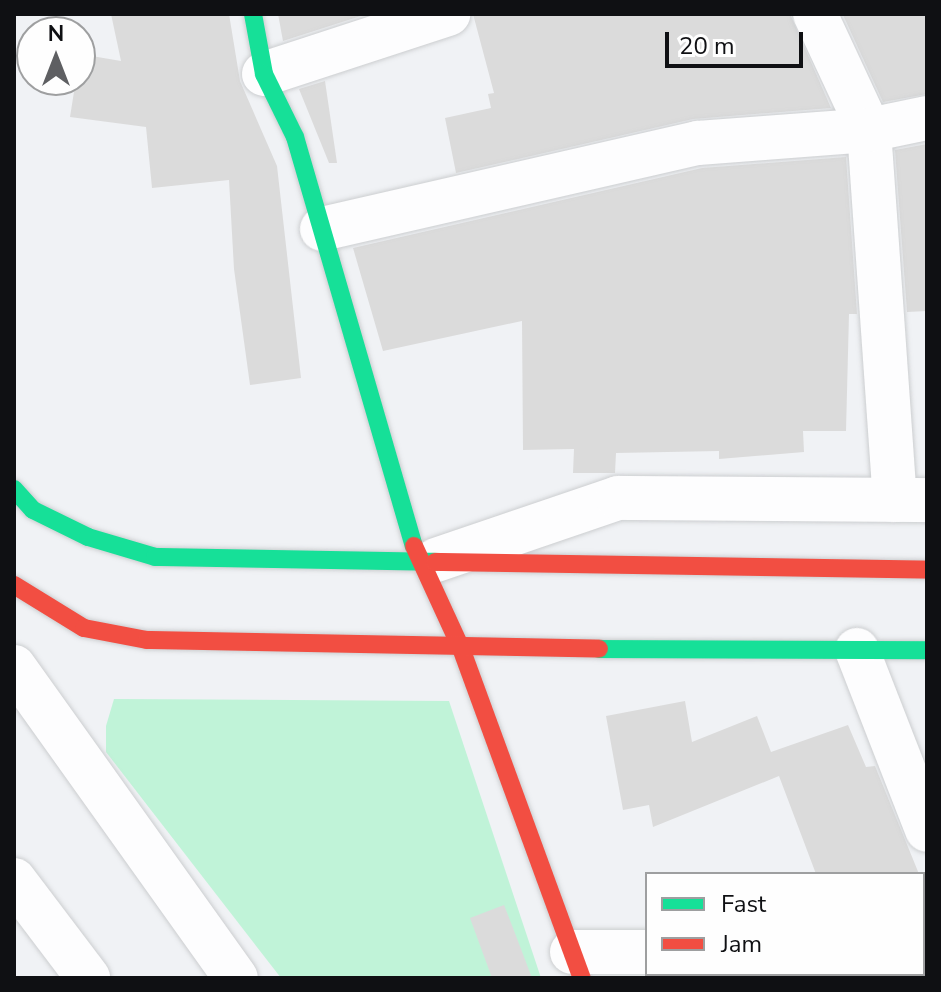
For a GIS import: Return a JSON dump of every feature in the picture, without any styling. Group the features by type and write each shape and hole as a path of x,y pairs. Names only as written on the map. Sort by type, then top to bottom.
{"main road":[{"path":"253,14 264,74 295,137 420,566 461,648 577,965"},
{"path":"14,489 33,510 88,537 155,557 420,566 927,570"},
{"path":"14,585 84,628 147,640 461,648 927,650"}],"street":[{"path":"264,74 448,14"},
{"path":"420,566 618,498 911,500 869,130 815,14"},
{"path":"322,229 698,143 869,130 927,118"},
{"path":"857,650 927,830"},
{"path":"14,667 236,978"},
{"path":"14,880 88,978"},
{"path":"577,965 645,952"}],"green space":[{"path":"114,699 449,701 541,978 281,978 106,752 106,726"}],"building":[{"path":"111,14 229,14 240,81 277,166 301,378 250,385 234,269 229,180 152,188 146,127 70,117 73,96 96,96 96,57 121,61"},
{"path":"278,14 367,14 283,41"},
{"path":"473,14 790,14 831,108 693,119 456,173 445,118 491,108 488,94 494,93"},
{"path":"843,15 927,15 927,94 883,102"},
{"path":"325,81 337,163 329,163 299,89"},
{"path":"927,144 927,311 907,312 895,150"},
{"path":"846,157 857,314 849,314 846,431 803,431 804,452 719,459 719,451 616,453 615,473 573,473 574,449 523,450 522,321 383,351 353,248 702,168"},
{"path":"685,701 692,742 757,716 771,752 848,725 866,767 875,766 918,872 815,872 779,776 653,827 649,805 623,810 606,716"},
{"path":"504,905 532,978 492,978 470,918"}],"traffic: fast":[{"path":"253,14 264,74 295,137 414,546"},
{"path":"14,489 33,510 88,537 155,557 435,562"},
{"path":"599,649 927,650"}],"traffic: jam":[{"path":"414,546 461,648 582,978"},
{"path":"435,562 927,570"},
{"path":"14,585 84,628 147,640 599,649"}]}
